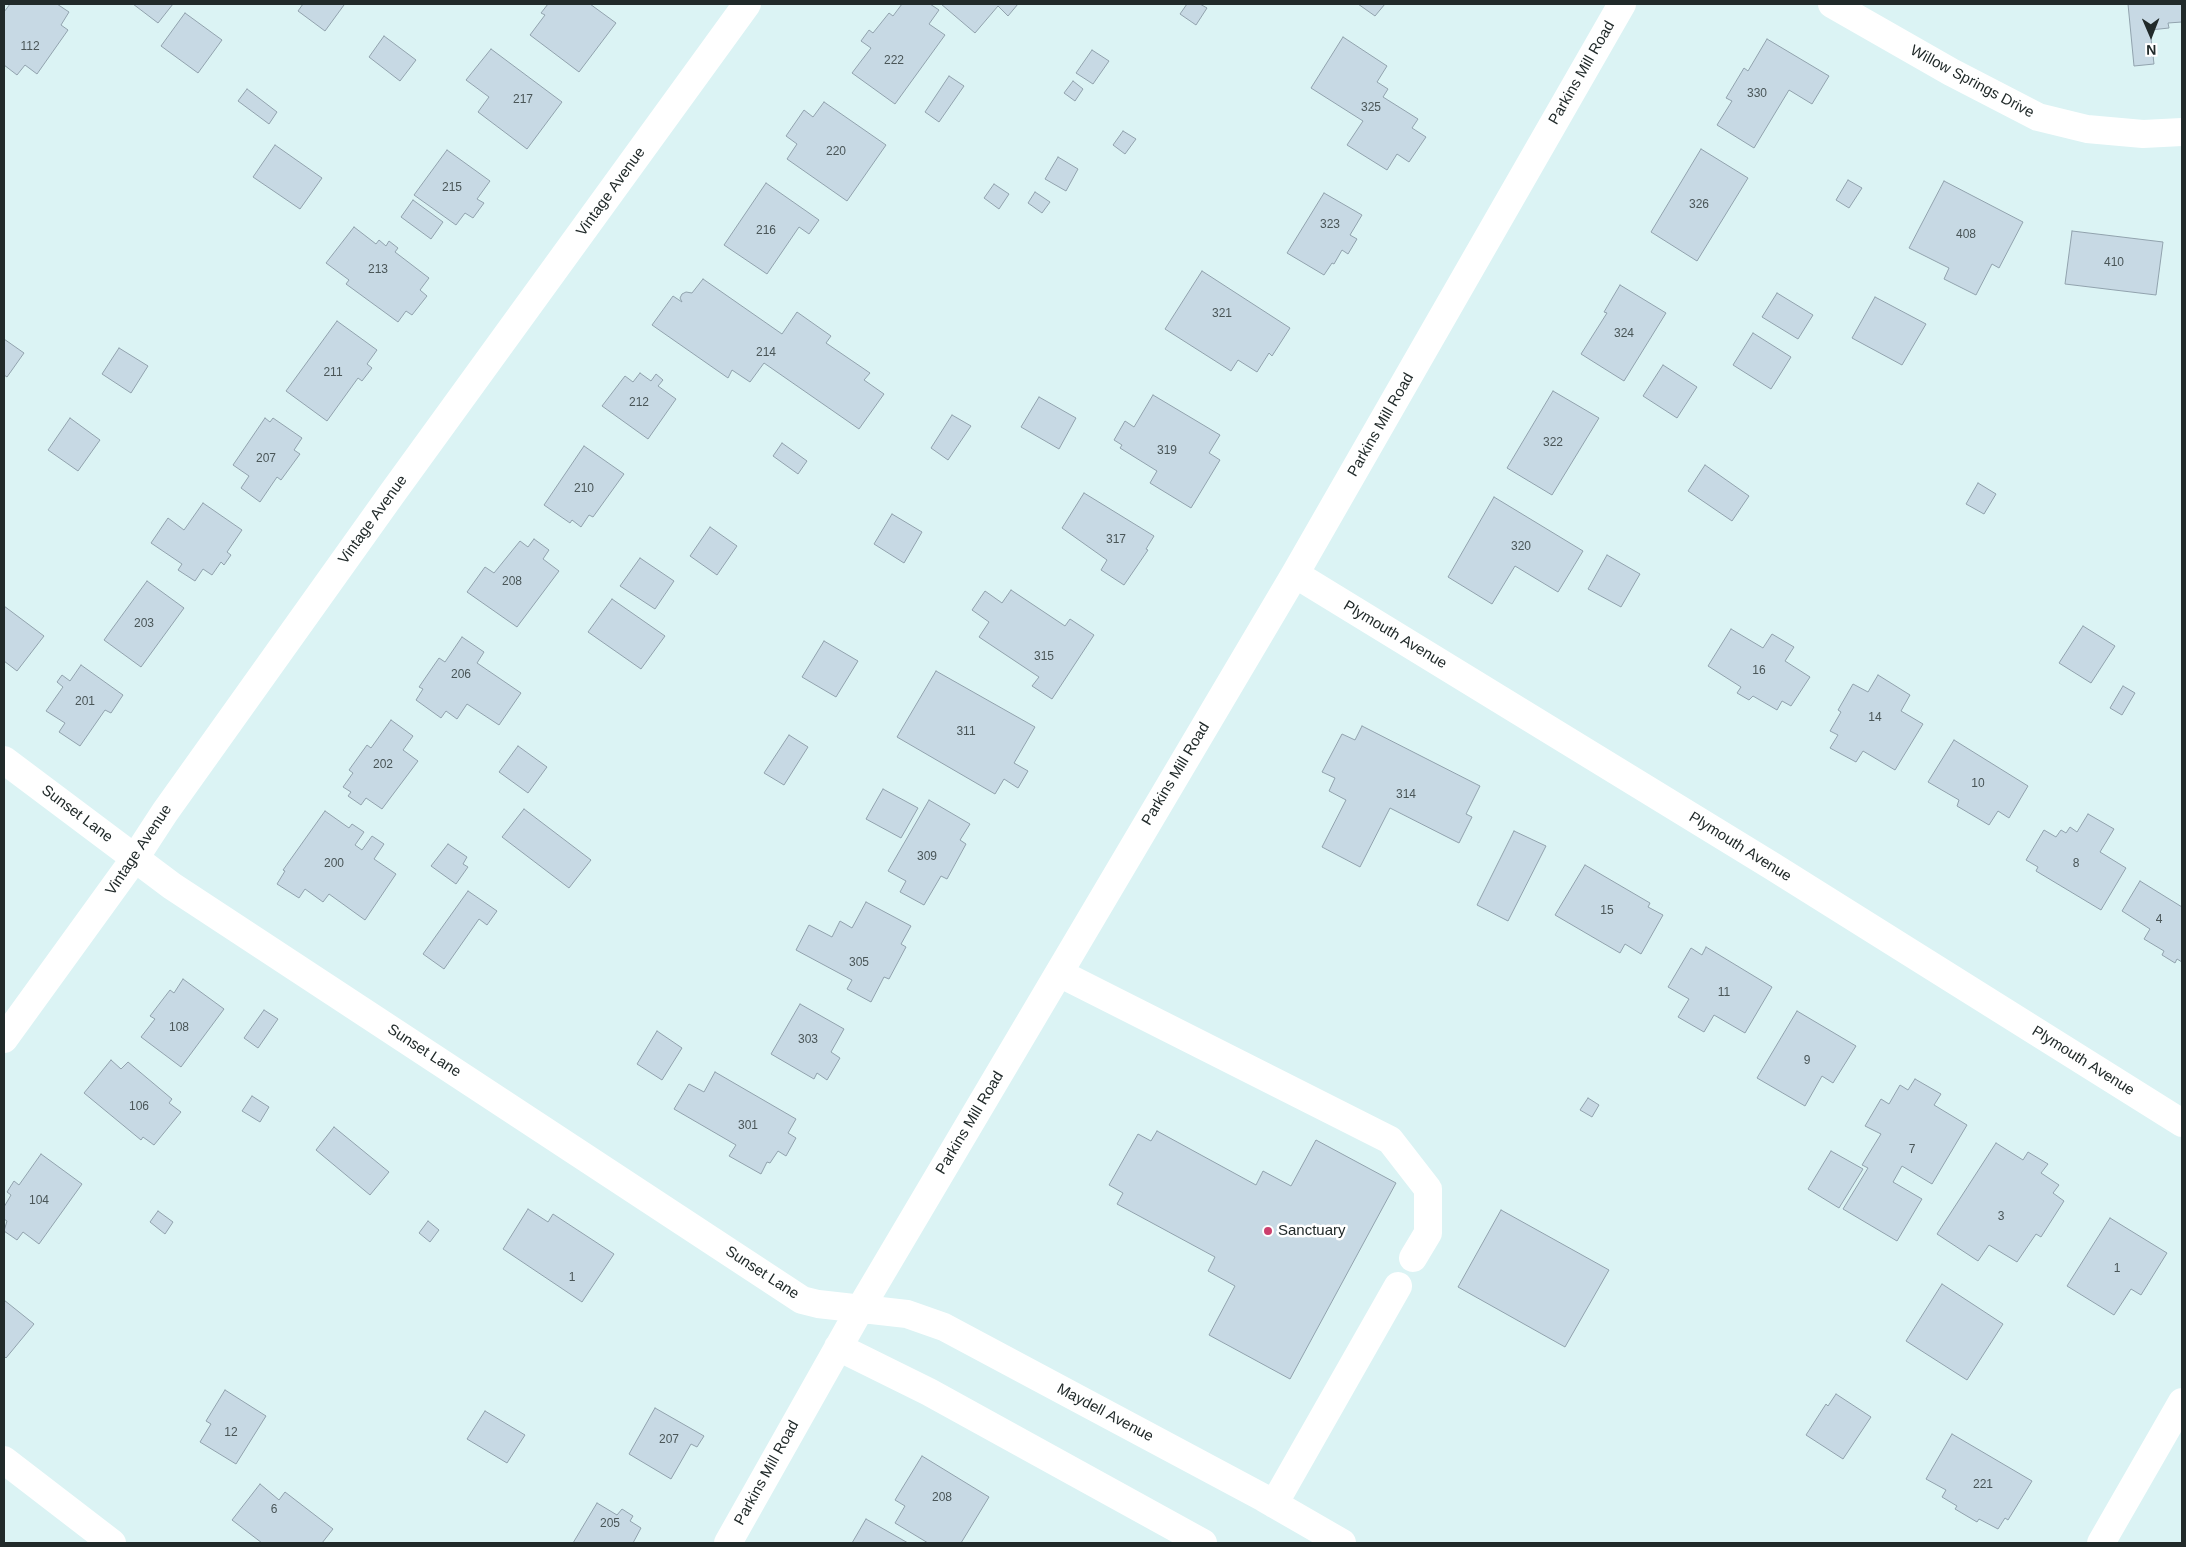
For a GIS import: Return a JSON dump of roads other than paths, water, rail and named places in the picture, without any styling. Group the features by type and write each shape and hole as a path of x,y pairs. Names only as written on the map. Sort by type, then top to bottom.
{"street":[{"name":"Vintage Avenue","path":"4,1039 135,858 165,812 391,495 747,4"},
{"name":"Parkins Mill Road","path":"728,1543 860,1309 1295,574 1622,4"},
{"name":"Willow Springs Drive","path":"1832,4 1951,72 2038,117 2087,129 2142,134 2182,132"},
{"name":"Plymouth Avenue","path":"1295,574 1772,866 2182,1123"},
{"name":"Sunset Lane","path":"4,760 180,891 802,1300 860,1309"},
{"path":"1058,973 1390,1140 1428,1189 1428,1233 1414,1258"},
{"path":"1274,1504 1398,1286"},
{"name":"Maydell Avenue","path":"860,1309 907,1314 944,1327 1274,1504 1342,1543"},
{"path":"838,1347 929,1392 1203,1543"},
{"path":"2102,1543 2182,1402"},
{"path":"4,1460 112,1543"}],"place":[{"name":"Sanctuary","path":"1268,1231"}]}
